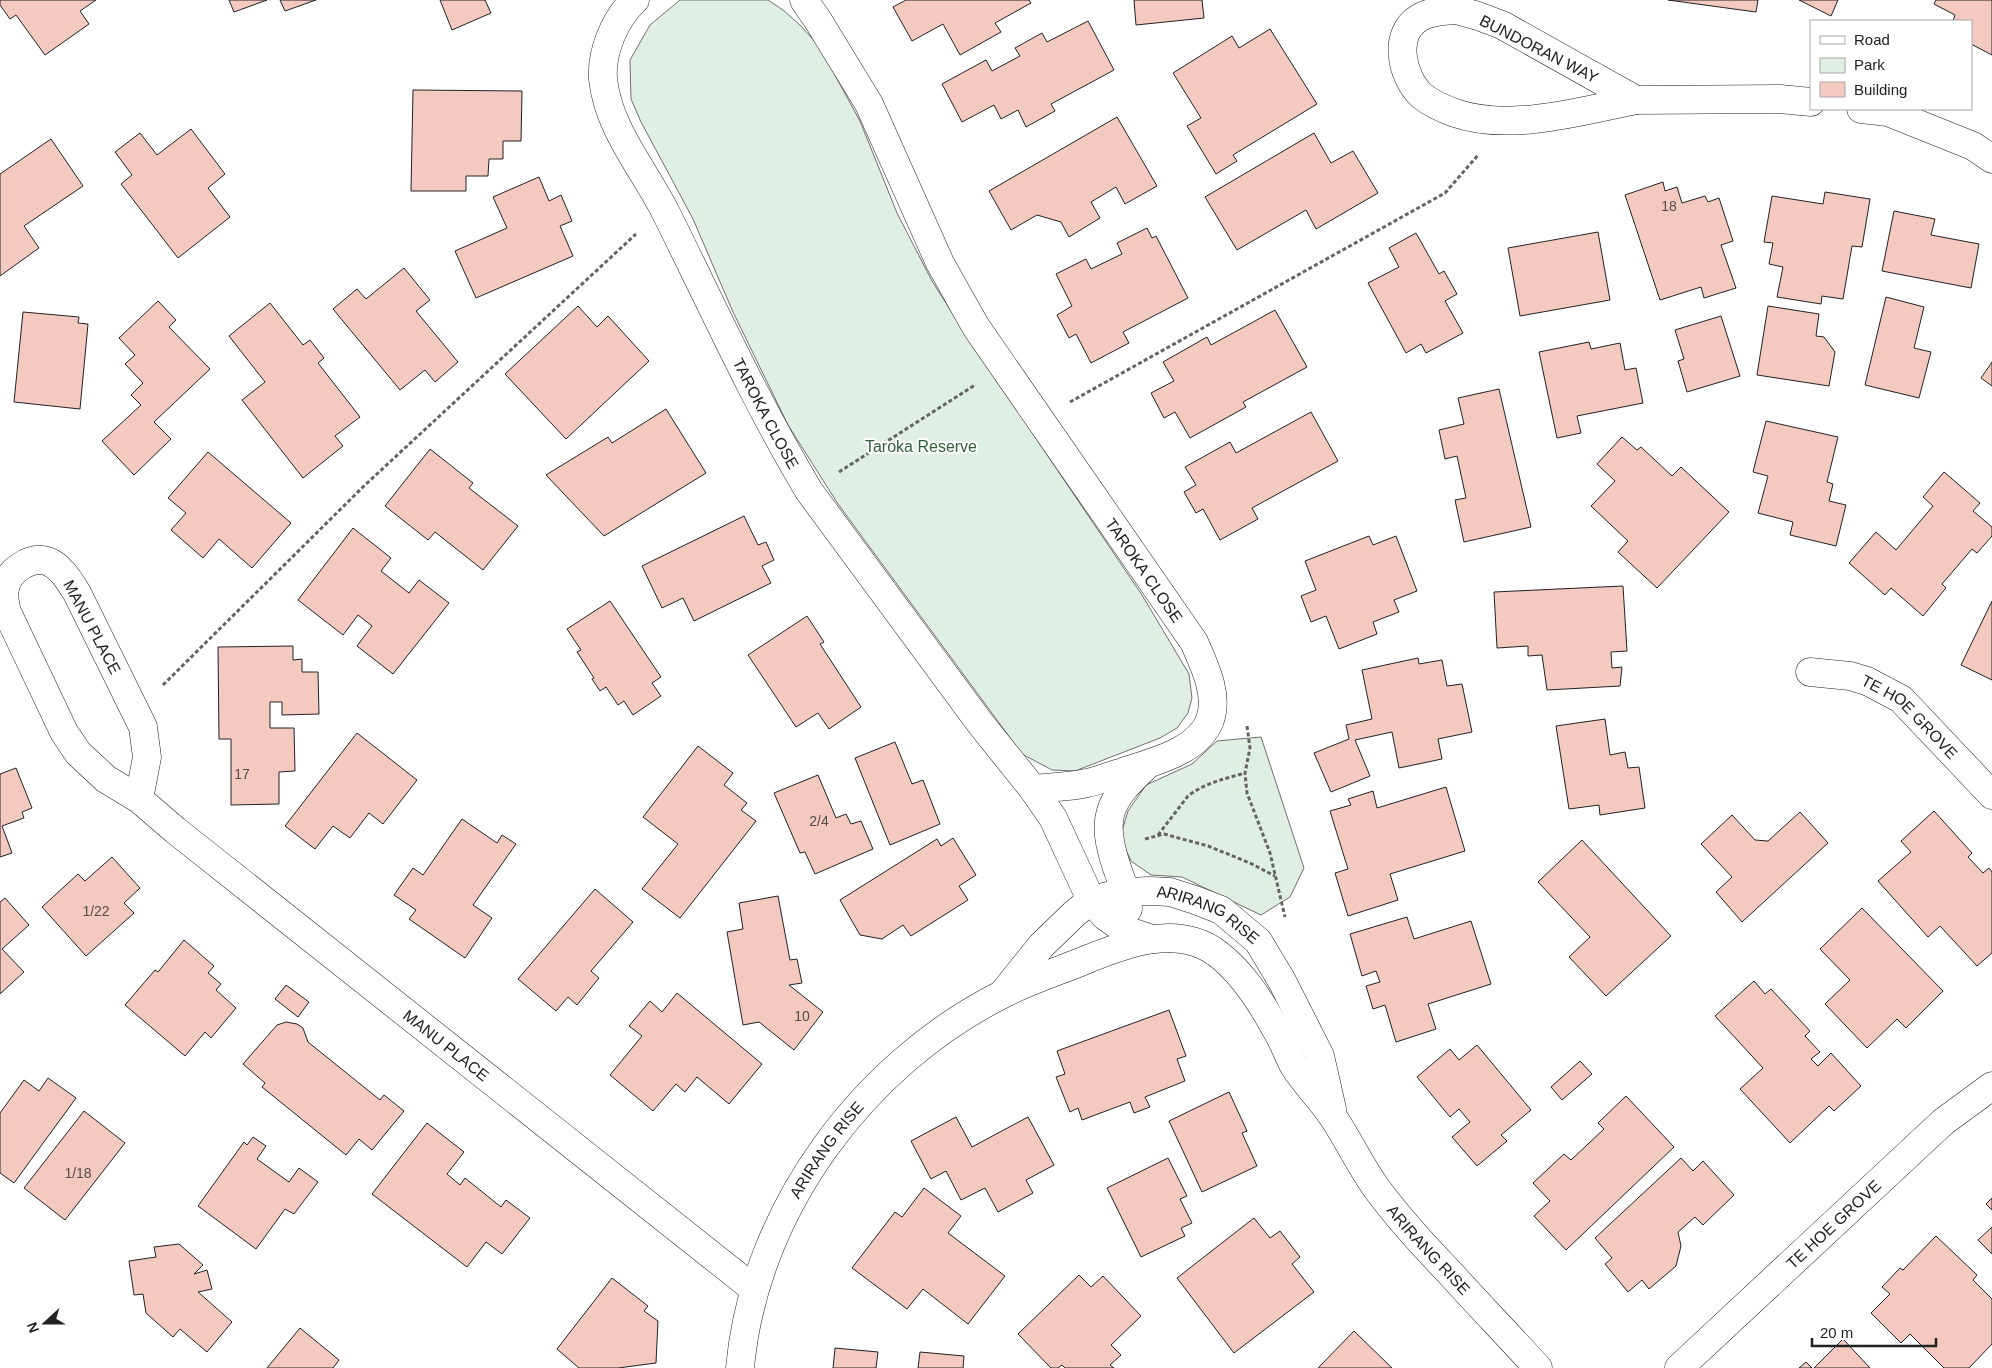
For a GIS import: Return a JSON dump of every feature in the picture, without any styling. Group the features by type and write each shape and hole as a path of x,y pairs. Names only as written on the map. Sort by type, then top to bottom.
{"street":[{"name":"TAROKA CLOSE","path":"635,0 617,23 605,51 603,77 608,105 617,128 664,209 764,411 809,491 980,723 1033,789 1053,818 1091,900 1105,916 1118,940"},
{"name":"TAROKA CLOSE","path":"804,0 868,104 940,263 972,319 1003,367 1194,642 1205,666 1211,688 1213,706 1210,720 1202,734 1190,744 1171,755 1088,783 1033,789"},
{"name":"BUNDORAN WAY","path":"1636,100 1502,26 1457,10 1436,12 1419,18 1409,27 1404,40 1403,55 1405,69 1412,85 1422,95 1435,104 1456,113 1484,118 1534,120 1636,100 1780,98 1810,102"},
{"path":"1870,110 1888,112 1973,146 1992,159"},
{"name":"MANU PLACE","path":"139,799 147,757 143,727 136,712 68,578 59,569 47,562 27,563 9,577 5,587 4,600 6,612 64,732 78,753 92,767 106,779 139,799 182,836 754,1289"},
{"name":"TE HOE GROVE","path":"1810,672 1850,676 1867,681 1901,699 1992,795"},
{"name":"TAROKA CLOSE","path":"1118,940 1129,913 1126,892 1111,848 1107,829 1109,814 1117,797 1128,782 1149,763"},
{"name":"ARIRANG RISE","path":"1003,994 1041,946 1091,900 1126,892 1170,892 1195,900 1221,910 1258,941 1282,981 1320,1056 1335,1119"},
{"name":"ARIRANG RISE","path":"740,1368 745,1326 754,1289 770,1243 790,1203 854,1109 920,1048 961,1019 1003,994 1118,940 1175,938 1196,942 1216,953 1237,972 1274,1025 1294,1066 1335,1119 1354,1154 1397,1216 1538,1368"},
{"name":"TE HOE GROVE","path":"1679,1368 1943,1122 1992,1086"}],"path":[{"path":"1041,420 1258,296 1445,194 1510,120"},
{"path":"136,712 365,485 664,209"},
{"path":"809,491 1003,367"},
{"path":"1246,721 1250,748 1245,773 1247,793 1270,853 1287,925"},
{"path":"1158,836 1193,792 1206,784 1245,773"},
{"path":"1111,848 1164,834 1208,846 1250,863 1275,877"}],"green space":[{"name":"Taroka Reserve","path":"680,0 768,0 801,26 819,46 860,121 897,213 932,281 972,344 1142,595 1189,674 1192,698 1188,713 1177,728 1160,738 1075,771 1052,770 1022,754 838,504 788,425 733,312 693,219 641,122 631,99 630,60 650,25"},
{"path":"1261,737 1304,868 1290,897 1261,915 1182,877 1151,875 1131,861 1120,837 1128,811 1146,785 1192,764 1217,741"}],"building":[{"path":"0,0 96,0 80,11 89,24 45,55 16,15 10,19 0,5"},
{"path":"229,0 267,0 234,12"},
{"path":"280,0 316,0 285,11"},
{"path":"440,0 485,0 491,13 452,30"},
{"path":"906,0 1029,0 1031,3 995,23 1001,32 960,55 943,24 912,41 893,7"},
{"path":"1134,0 1202,0 1204,18 1136,25"},
{"path":"1668,0 1758,0 1756,12"},
{"path":"1799,0 1838,0 1831,16"},
{"path":"1936,0 1992,0 1992,55 1972,45 1972,20 1953,20 1955,15 1934,4"},
{"path":"1088,21 1114,70 1051,104 1055,111 1026,127 1018,110 1001,119 994,105 962,122 942,84 986,60 992,71 1020,56 1015,48 1042,33 1047,42"},
{"path":"1270,29 1317,104 1233,155 1237,161 1216,174 1187,126 1201,118 1173,73 1232,36 1239,48"},
{"path":"413,90 522,91 521,141 503,141 503,159 489,159 488,176 466,176 466,191 411,191"},
{"path":"1117,117 1157,186 1125,204 1116,187 1091,202 1100,218 1069,237 1061,222 1037,215 1011,230 989,191"},
{"path":"191,129 225,174 208,188 230,217 178,258 121,184 132,175 115,152 140,133 157,155"},
{"path":"1314,133 1331,163 1353,151 1378,193 1316,229 1306,210 1237,250 1205,197"},
{"path":"51,139 83,186 24,226 39,248 0,276 0,174"},
{"path":"539,177 549,201 561,195 572,221 560,226 573,256 476,298 455,251 507,228 493,197"},
{"path":"1663,182 1665,191 1677,187 1682,203 1705,196 1708,202 1719,198 1733,241 1721,245 1736,288 1704,298 1701,287 1660,300 1625,195"},
{"path":"1825,192 1870,199 1862,247 1852,246 1843,299 1822,296 1821,304 1777,297 1783,267 1769,264 1773,243 1764,242 1772,196 1823,204"},
{"path":"1894,211 1935,219 1931,235 1979,244 1971,288 1882,271"},
{"path":"1147,228 1152,238 1156,236 1188,298 1123,332 1129,343 1091,363 1076,334 1069,338 1057,315 1072,306 1056,274 1086,259 1091,269 1122,254 1117,243"},
{"path":"1598,232 1610,300 1520,316 1508,248"},
{"path":"1416,233 1439,274 1444,271 1457,294 1445,301 1463,333 1426,353 1421,344 1406,353 1368,283 1399,267 1389,248"},
{"path":"404,268 430,300 416,311 458,362 435,382 425,370 400,390 333,309 357,289 366,299"},
{"path":"1886,297 1924,307 1914,348 1931,352 1919,398 1865,385"},
{"path":"158,301 176,320 169,327 210,369 154,422 171,439 134,475 102,441 141,405 131,395 143,383 125,364 135,355 119,338"},
{"path":"270,303 303,345 310,340 324,358 318,363 360,417 335,436 343,446 303,478 242,400 265,382 229,336"},
{"path":"578,306 597,327 608,316 649,361 566,439 505,374"},
{"path":"1768,306 1819,314 1816,336 1824,337 1835,352 1829,386 1757,375"},
{"path":"1275,310 1307,367 1243,402 1246,407 1190,438 1175,412 1164,418 1151,393 1174,381 1163,362 1207,337 1211,345"},
{"path":"23,312 79,317 78,323 88,324 80,409 14,402"},
{"path":"1721,316 1740,376 1687,392 1678,361 1684,359 1675,330"},
{"path":"1589,342 1591,349 1620,343 1625,370 1636,368 1643,403 1577,416 1581,433 1557,438 1539,352"},
{"path":"1992,362 1992,386 1981,378"},
{"path":"1499,389 1531,527 1464,542 1455,500 1466,498 1457,456 1445,459 1439,430 1464,424 1458,398"},
{"path":"666,409 706,473 604,536 546,475 608,437 612,443"},
{"path":"1311,412 1338,461 1252,508 1258,519 1220,540 1203,509 1196,513 1184,492 1196,485 1185,467 1230,442 1236,453"},
{"path":"1766,421 1838,437 1827,482 1833,484 1829,501 1846,505 1836,546 1790,535 1793,522 1758,513 1768,476 1753,472"},
{"path":"1622,437 1637,450 1641,447 1672,476 1681,467 1729,512 1657,588 1618,552 1628,541 1591,506 1615,481 1597,464"},
{"path":"430,449 473,483 469,488 518,526 483,570 435,532 428,540 385,506"},
{"path":"208,452 291,523 252,568 219,539 203,558 171,530 186,513 168,498"},
{"path":"1944,472 1980,503 1973,511 1992,527 1992,536 1977,553 1972,549 1942,584 1946,588 1923,616 1891,588 1885,595 1849,563 1876,532 1896,550 1933,506 1923,497"},
{"path":"744,516 758,545 766,542 774,560 762,566 771,583 694,621 683,598 662,608 642,566"},
{"path":"353,528 391,558 381,571 409,593 419,580 449,603 393,674 357,646 372,626 358,615 343,635 298,600"},
{"path":"1369,536 1373,545 1396,536 1417,591 1394,600 1399,612 1373,622 1377,634 1339,649 1326,616 1311,622 1301,596 1316,590 1305,561"},
{"path":"1623,586 1627,651 1611,652 1612,668 1622,667 1620,686 1547,690 1542,655 1528,656 1528,646 1497,648 1494,592"},
{"path":"610,601 661,677 652,683 661,696 633,715 624,701 618,705 606,687 600,691 577,652 581,650 567,629"},
{"path":"1992,601 1992,680 1961,665"},
{"path":"807,616 824,642 820,644 861,707 829,729 818,713 796,727 748,655"},
{"path":"293,646 293,660 302,659 302,672 318,672 319,714 282,715 282,702 270,702 270,728 294,728 295,771 279,772 279,804 231,805 231,739 219,739 218,647"},
{"path":"1418,658 1419,664 1442,660 1447,686 1462,684 1472,732 1438,739 1442,759 1399,768 1392,732 1355,740 1370,776 1331,792 1314,753 1349,739 1346,725 1372,719 1362,670"},
{"path":"1605,719 1610,755 1625,752 1628,768 1639,767 1645,808 1600,815 1599,805 1569,809 1556,726"},
{"path":"357,733 417,780 383,824 369,813 350,838 333,826 315,849 285,826"},
{"path":"895,742 912,784 923,780 940,824 890,845 855,758"},
{"path":"698,746 733,773 724,785 747,803 741,810 756,821 680,918 642,889 678,844 643,817"},
{"path":"16,768 32,808 22,812 24,818 2,826 12,853 0,857 0,774"},
{"path":"818,775 836,818 846,814 851,824 861,821 873,849 815,874 805,852 800,853 774,793"},
{"path":"1446,787 1465,851 1390,874 1398,900 1348,916 1335,873 1348,869 1330,811 1351,805 1348,799 1373,791 1377,808"},
{"path":"1934,811 1972,853 1968,857 1983,873 1989,868 1992,872 1992,953 1977,966 1940,926 1928,937 1878,881 1911,852 1901,841"},
{"path":"1800,812 1828,843 1742,922 1716,892 1732,877 1701,844 1732,815 1755,840 1768,841"},
{"path":"462,819 497,843 502,835 516,844 473,905 492,918 465,958 409,919 416,910 394,895 413,868 423,875"},
{"path":"953,838 976,875 959,886 968,900 911,936 903,925 882,939 860,935 840,900 937,839 941,846"},
{"path":"1582,840 1671,936 1606,996 1569,957 1590,937 1538,882"},
{"path":"112,857 140,888 124,903 134,913 86,956 42,907 78,874 85,881"},
{"path":"595,889 633,922 591,971 599,978 577,1005 568,997 556,1011 518,979"},
{"path":"778,896 790,960 797,959 802,983 789,985 823,1012 794,1050 759,1022 743,1025 727,932 743,929 739,903"},
{"path":"5,898 29,925 2,949 24,972 0,994 0,902"},
{"path":"1862,908 1943,991 1906,1028 1897,1019 1867,1048 1825,1004 1850,980 1820,949"},
{"path":"1407,917 1414,939 1471,921 1491,984 1428,1004 1436,1029 1396,1042 1385,1005 1373,1009 1366,986 1380,982 1376,971 1362,976 1350,934"},
{"path":"184,940 214,966 208,973 221,984 216,990 236,1008 211,1038 205,1032 185,1056 125,1005 155,970 158,972"},
{"path":"1754,981 1765,994 1771,989 1810,1031 1805,1036 1820,1052 1811,1059 1818,1066 1831,1053 1861,1086 1834,1111 1829,1106 1790,1143 1740,1089 1763,1068 1715,1016"},
{"path":"286,985 309,1002 298,1017 275,999"},
{"path":"677,993 762,1064 729,1104 697,1077 685,1092 676,1084 653,1111 610,1075 642,1036 629,1026 650,1001 662,1012"},
{"path":"1169,1010 1186,1056 1177,1059 1185,1081 1145,1097 1150,1107 1134,1113 1130,1102 1082,1120 1078,1108 1070,1112 1056,1077 1065,1074 1057,1051"},
{"path":"286,1022 297,1024 303,1028 308,1042 380,1100 384,1095 404,1111 372,1150 359,1139 346,1155 262,1087 265,1083 243,1064 277,1025"},
{"path":"1477,1045 1531,1110 1501,1135 1507,1141 1477,1166 1452,1137 1470,1122 1459,1109 1450,1117 1417,1077 1450,1049 1459,1060"},
{"path":"1580,1061 1592,1074 1562,1100 1551,1087"},
{"path":"48,1078 76,1098 14,1183 0,1173 0,1113 24,1080 39,1091"},
{"path":"1229,1092 1247,1131 1242,1133 1257,1166 1202,1192 1169,1121"},
{"path":"1626,1096 1674,1147 1566,1250 1534,1216 1550,1201 1533,1183 1564,1154 1571,1160 1604,1129 1598,1123"},
{"path":"84,1111 125,1143 65,1220 24,1188"},
{"path":"956,1117 972,1147 1028,1117 1054,1165 1026,1180 1033,1193 998,1212 985,1188 961,1200 946,1171 931,1179 911,1141"},
{"path":"427,1123 464,1152 447,1174 460,1185 465,1178 501,1207 506,1200 530,1218 502,1254 486,1242 467,1267 372,1194"},
{"path":"253,1137 266,1146 257,1159 289,1182 299,1168 318,1182 294,1214 285,1209 256,1249 198,1206 244,1142 247,1145"},
{"path":"1168,1158 1187,1196 1180,1199 1192,1223 1181,1228 1185,1236 1141,1257 1107,1188"},
{"path":"1681,1158 1693,1171 1703,1161 1734,1195 1703,1225 1695,1217 1678,1232 1681,1246 1676,1266 1649,1289 1642,1280 1628,1292 1605,1264 1612,1258 1595,1238"},
{"path":"924,1188 961,1216 948,1233 1005,1276 968,1324 923,1289 907,1309 852,1268 895,1212 902,1217"},
{"path":"1992,1198 1992,1210 1986,1204"},
{"path":"1254,1218 1270,1238 1280,1231 1300,1257 1292,1264 1314,1292 1234,1353 1177,1278"},
{"path":"1992,1227 1992,1254 1978,1240"},
{"path":"1936,1236 1977,1275 1973,1280 1992,1299 1992,1344 1969,1368 1944,1368 1910,1334 1901,1343 1871,1313 1890,1294 1882,1287 1900,1268 1903,1270"},
{"path":"179,1244 203,1265 194,1274 207,1270 212,1289 198,1292 232,1322 207,1352 180,1329 173,1337 146,1313 143,1294 134,1295 129,1261 156,1257 154,1247"},
{"path":"1079,1275 1091,1287 1103,1276 1141,1316 1111,1345 1121,1355 1110,1365 1114,1368 1065,1368 1062,1365 1058,1368 1051,1368 1018,1334"},
{"path":"612,1278 648,1306 644,1311 658,1321 656,1363 618,1368 579,1368 557,1349"},
{"path":"300,1328 339,1360 333,1368 267,1368"},
{"path":"1354,1331 1392,1368 1318,1368"},
{"path":"1843,1339 1870,1368 1814,1368"},
{"path":"835,1348 878,1352 876,1368 833,1368"},
{"path":"920,1352 964,1356 963,1368 918,1368"},
{"path":"1806,1362 1812,1368 1799,1368"}]}
